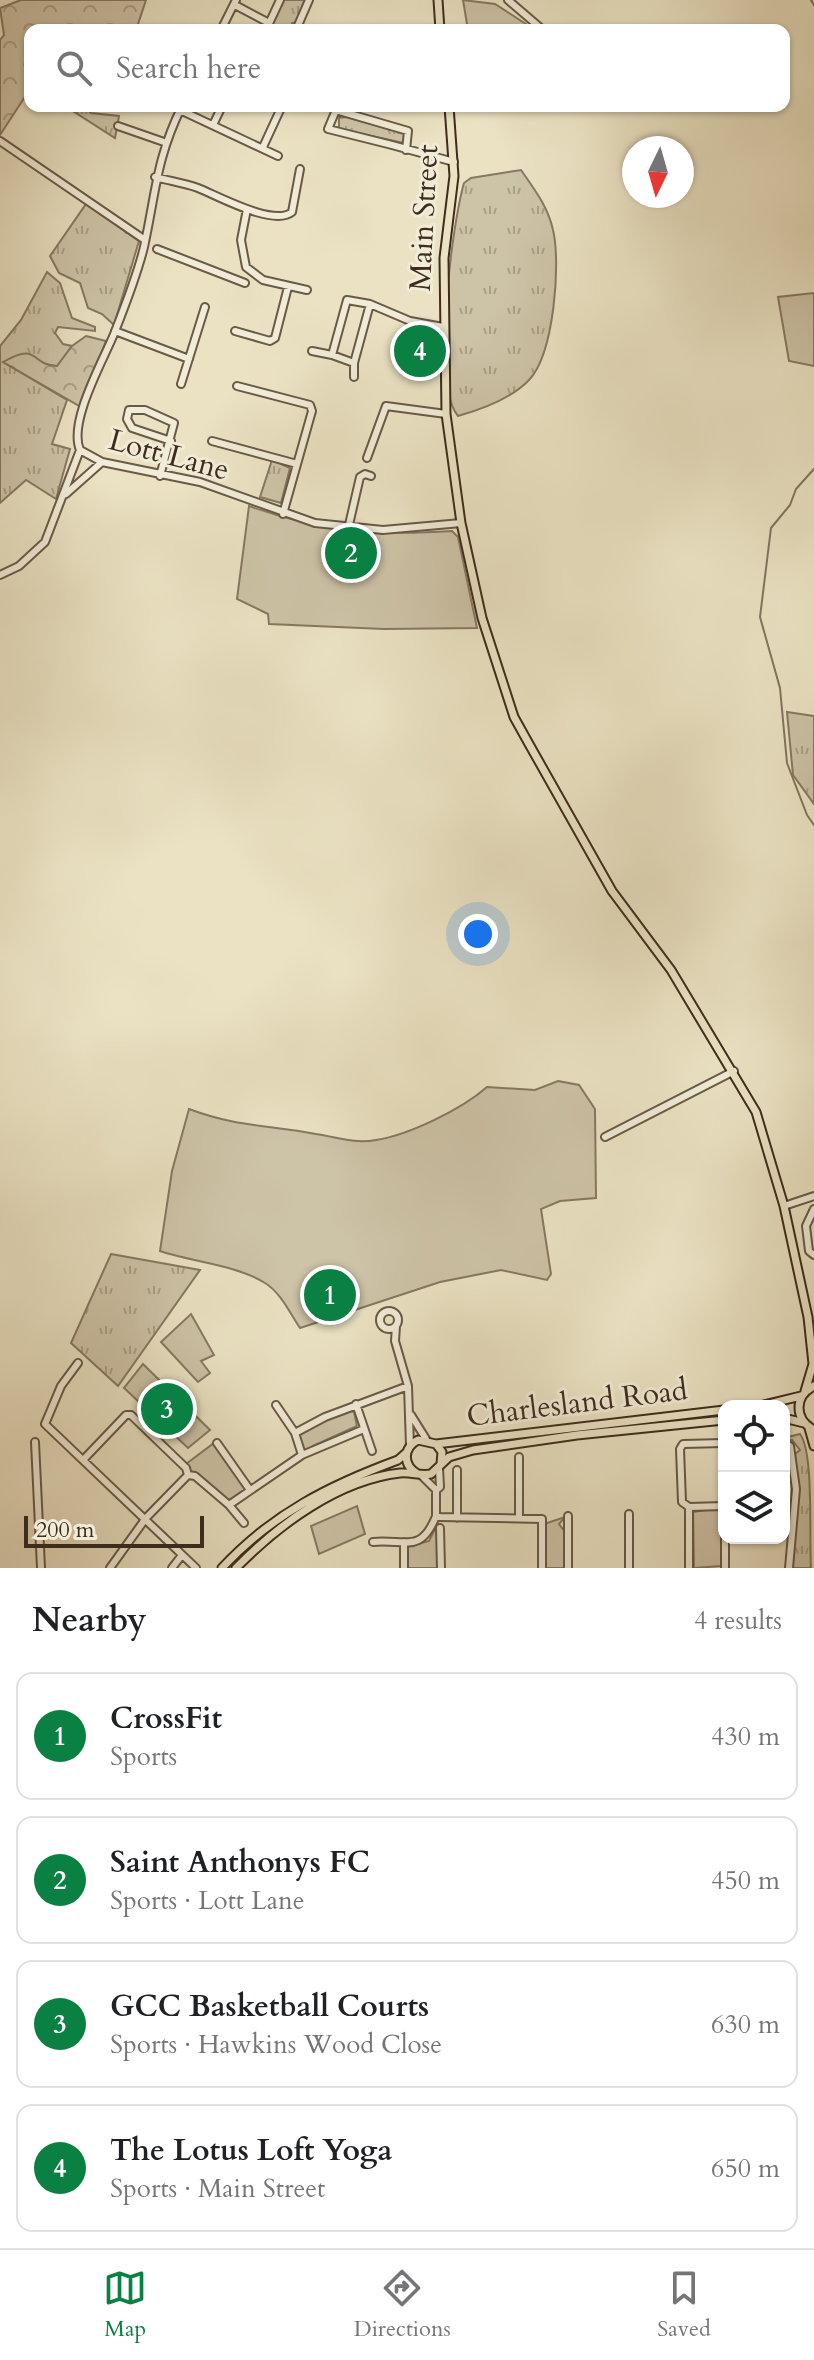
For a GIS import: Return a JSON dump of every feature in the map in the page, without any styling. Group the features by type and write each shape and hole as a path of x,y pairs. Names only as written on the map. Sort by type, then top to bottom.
{"main road":[{"path":"438,0 440,24"},
{"name":"Main Street","path":"450,112 454,162 444,258 446,414 461,523 482,618 514,717 612,891 671,970 756,1112 784,1206 801,1280 814,1365"},
{"path":"814,1365 798,1410 809,1427 814,1446"},
{"path":"782,1400 803,1394 814,1386"},
{"name":"Charlesland Road","path":"436,1444 718,1411"},
{"path":"790,1420 809,1427"},
{"name":"Charlesland Road","path":"440,1466 473,1450 718,1421"},
{"path":"222,1568 251,1538 298,1504 398,1460 408,1449 426,1439 436,1444 442,1452 440,1466 420,1475 400,1473 334,1495 277,1530 236,1568"},
{"path":"408,1449 407,1464 420,1475"}],"street":[{"path":"269,24 280,0"},
{"path":"299,24 309,0"},
{"path":"508,0 536,24"},
{"path":"224,24 236,2 265,24"},
{"name":"Lott Lane","path":"179,112 164,142 145,240 115,331 89,390 80,424 80,450 102,462 217,487 283,514 348,529 419,530 461,523"},
{"path":"189,112 278,156"},
{"path":"213,125 219,112"},
{"path":"263,147 279,112"},
{"path":"334,112 329,119 328,129 454,162"},
{"path":"343,112 408,131 406,150"},
{"path":"118,126 164,142"},
{"path":"0,141 145,240"},
{"path":"155,177 200,189 247,209 289,215 300,169"},
{"path":"247,209 241,240 246,267 263,280 307,290"},
{"path":"157,249 245,283"},
{"path":"233,278 246,267"},
{"path":"235,331 270,341 275,338 288,287"},
{"path":"332,355 346,302 370,304 416,323 443,327"},
{"path":"354,377 354,363 370,304"},
{"path":"181,384 205,307"},
{"path":"115,331 189,359"},
{"path":"312,351 354,363"},
{"path":"237,386 310,405 310,419 283,514"},
{"path":"367,458 386,406 446,414"},
{"path":"160,476 171,441 174,428 171,420 140,408 129,410 128,425 132,428 171,441"},
{"path":"212,441 297,464"},
{"path":"0,575 19,566 45,542 80,450"},
{"path":"63,496 102,462"},
{"path":"348,529 360,477 365,474 371,476"},
{"path":"605,1137 734,1071"},
{"path":"784,1206 814,1196"},
{"path":"814,1209 806,1226 809,1251 814,1255"},
{"path":"395,1341 397,1316 388,1311 380,1319 395,1341 408,1386 411,1415 408,1449"},
{"path":"386,1328 396,1326"},
{"path":"78,1363 68,1374 45,1420 196,1568"},
{"path":"295,1433 356,1404 408,1386"},
{"path":"356,1404 372,1451"},
{"path":"276,1405 295,1433 302,1455"},
{"path":"84,1459 126,1415 131,1415 186,1468 188,1475"},
{"path":"411,1415 426,1439"},
{"path":"229,1505 302,1455 364,1429"},
{"path":"35,1442 34,1481 41,1568"},
{"path":"217,1443 250,1490"},
{"path":"688,1568 689,1507 680,1495 680,1449 683,1444 718,1443"},
{"path":"789,1568 795,1504 790,1446"},
{"path":"519,1457 519,1518"},
{"path":"373,1542 423,1540 436,1516 440,1466"},
{"path":"457,1470 457,1518"},
{"path":"188,1475 195,1476 229,1505 244,1523"},
{"path":"110,1568 146,1518 188,1475"},
{"path":"420,1475 436,1490"},
{"path":"790,1504 795,1504"},
{"path":"689,1507 718,1506"},
{"path":"629,1514 629,1568"},
{"path":"436,1516 542,1519 542,1568"},
{"path":"568,1516 565,1526 568,1568"},
{"path":"440,1528 441,1568"},
{"path":"404,1542 404,1568"},
{"path":"725,1544 725,1568"},
{"path":"172,1568 182,1555"}],"green space":[{"path":"21,0 146,0 138,24 24,24 24,98 0,135 0,40 4,35 0,8"},
{"path":"283,0 307,0 298,22 273,24"},
{"path":"463,0 495,4 526,24 467,24"},
{"path":"74,112 119,116 115,138"},
{"path":"346,117 404,133 404,143 339,129 339,118"},
{"path":"521,170 544,206 553,230 556,285 550,330 538,367 522,387 487,407 458,416 450,399 445,339 454,233 464,183 471,178"},
{"path":"86,204 139,241 114,325 102,314 88,308 80,283 59,273 50,256"},
{"path":"47,272 60,283 72,318 95,327 95,331 58,327 55,333 63,344 72,346 57,366 3,362 67,400 52,444 70,449 56,499 26,480 0,503 0,346 21,320"},
{"path":"814,293 814,366 789,361 778,297"},
{"path":"86,336 106,341 81,407 3,362 29,354 48,365 57,366 72,346"},
{"path":"272,460 290,468 281,503 260,497"},
{"path":"249,506 301,522 349,530 398,533 452,531 458,537 477,628 384,629 269,624 268,614 237,599"},
{"path":"787,712 814,716 814,804 793,775"},
{"path":"558,1081 579,1085 595,1109 596,1198 560,1201 541,1209 551,1274 547,1280 501,1270 440,1282 300,1328 280,1297 265,1283 228,1268 160,1251 172,1171 189,1109 238,1122 368,1141 404,1133 434,1120 487,1087 535,1090"},
{"path":"111,1254 200,1270 118,1386 71,1343"},
{"path":"191,1314 214,1355 201,1361 210,1373 198,1382 161,1342"},
{"path":"143,1364 210,1430 188,1448 124,1388"},
{"path":"349,1410 354,1412 357,1426 313,1446 313,1449 303,1450 297,1438 299,1433"},
{"path":"800,1434 807,1458 811,1568 791,1568 797,1498 795,1454 800,1450 790,1436"},
{"path":"214,1443 244,1486 244,1491 232,1501 226,1501 186,1464"},
{"path":"357,1506 365,1534 319,1554 311,1526"},
{"path":"718,1508 721,1566 694,1568 693,1512"},
{"path":"565,1517 559,1524 565,1532 565,1568 545,1568 544,1524"},
{"path":"438,1523 439,1568 407,1568 407,1547 429,1541"}],"waterway":[{"path":"811,0 814,5"},
{"path":"814,469 796,489 790,505 771,528 760,617 780,688 787,763 807,815 814,825"}],"place":[{"name":"The Lotus Loft Yoga","path":"420,351"},
{"name":"Saint Anthonys FC","path":"351,553"},
{"name":"CrossFit","path":"330,1295"},
{"name":"GCC Basketball Courts","path":"167,1409"}]}
